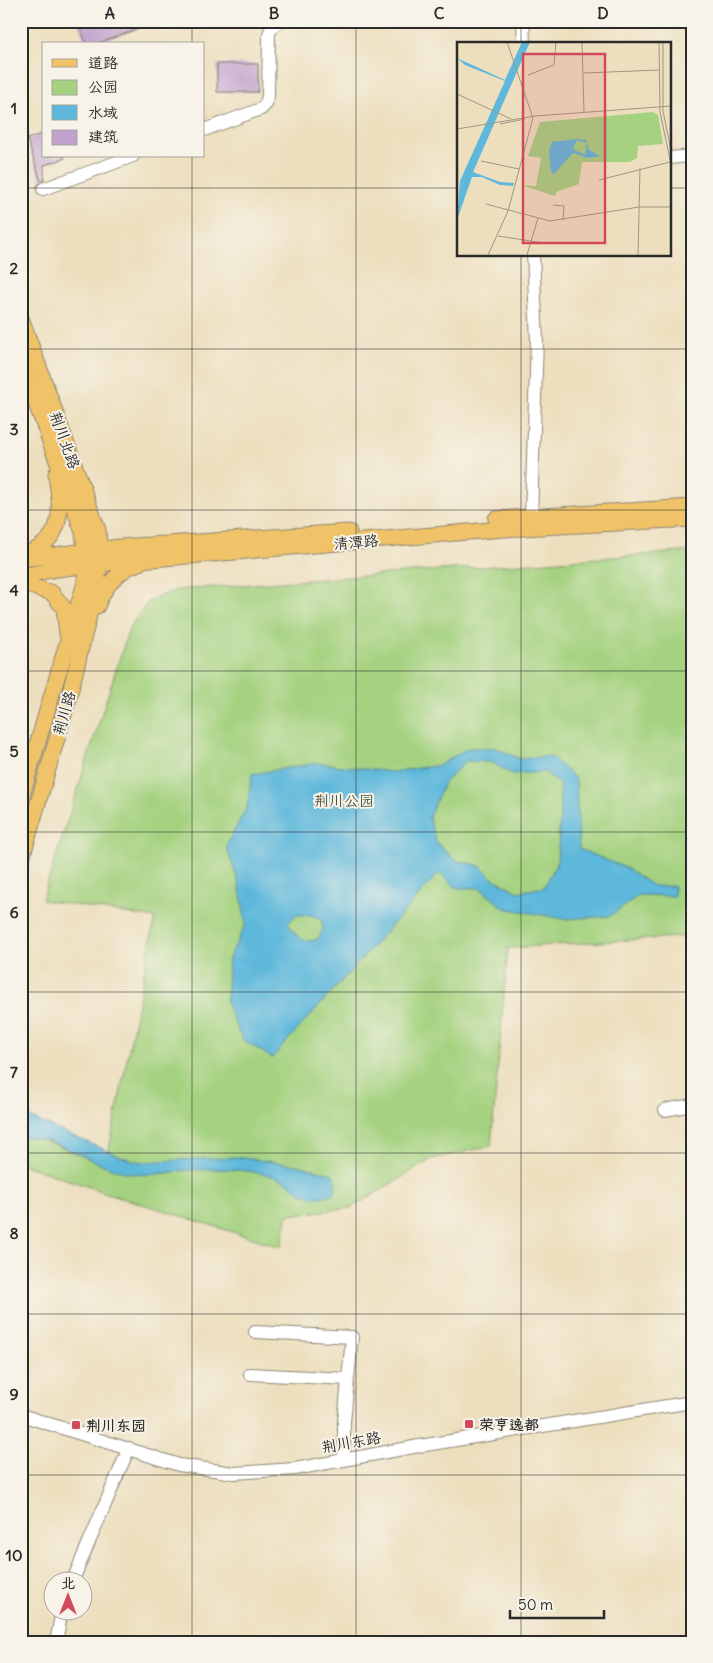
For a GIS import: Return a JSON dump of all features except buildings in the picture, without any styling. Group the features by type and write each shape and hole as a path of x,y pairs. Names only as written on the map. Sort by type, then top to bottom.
{"main road":[{"name":"荆川北路","path":"21,318 98,530 93,557"},
{"name":"荆川北路","path":"21,362 93,557"},
{"path":"21,558 37,550 51,537 59,521 52,446"},
{"name":"清潭路","path":"21,576 93,557 532,516 692,507"},
{"name":"清潭路","path":"21,558 93,557 153,559 503,529 692,519"},
{"name":"荆川路","path":"21,799 96,587 93,557"},
{"path":"74,648 101,596 118,575 132,565 153,559"},
{"path":"21,583 52,593 64,608 74,648"},
{"name":"荆川路","path":"21,861 68,701 74,648"}],"street":[{"path":"205,130 261,109 266,104 268,96 269,34 271,29 280,21"},
{"path":"523,21 524,42"},
{"path":"670,158 692,156"},
{"path":"43,189 128,158"},
{"path":"532,516 537,341 533,256"},
{"path":"665,1110 692,1105"},
{"path":"255,1332 352,1337 344,1422 344,1460"},
{"path":"250,1374 348,1379"},
{"name":"荆川东路","path":"21,1415 179,1465 234,1473 295,1468 692,1402"},
{"path":"77,1570 129,1448"},
{"path":"56,1642 60,1620"}],"green space":[{"name":"荆川公园","path":"692,551 692,936 508,948 491,1146 432,1159 351,1208 288,1215 281,1247 21,1164 21,1137 35,1137 106,1165 155,918 42,900 130,626 149,601 176,590"}],"water":[{"path":"468,748 496,748 520,759 550,756 576,779 579,849 626,868 653,886 674,886 674,896 639,895 610,916 564,919 504,908 480,888 457,888 439,873 272,1058 242,1039 226,1003 229,958 246,924 239,884 226,846 247,807 252,774 317,763 391,772 440,765","holes":["466,761 491,762 512,774 544,772 560,784 557,863 544,887 518,892 492,878 480,866 455,860 436,842 429,817 444,783","296,915 312,915 321,920 323,928 319,938 309,941 297,936 288,923"]},
{"path":"21,1117 29,1117 122,1157 141,1162 235,1157 297,1165 333,1174 336,1182 335,1192 323,1197 314,1197 302,1193 287,1182 265,1174 241,1170 205,1169 157,1174 136,1174 122,1171 107,1167 50,1142 36,1138 21,1137"}],"place":[{"name":"荣亨逸都","path":"469,1424"},
{"name":"荆川东园","path":"76,1425"}]}
